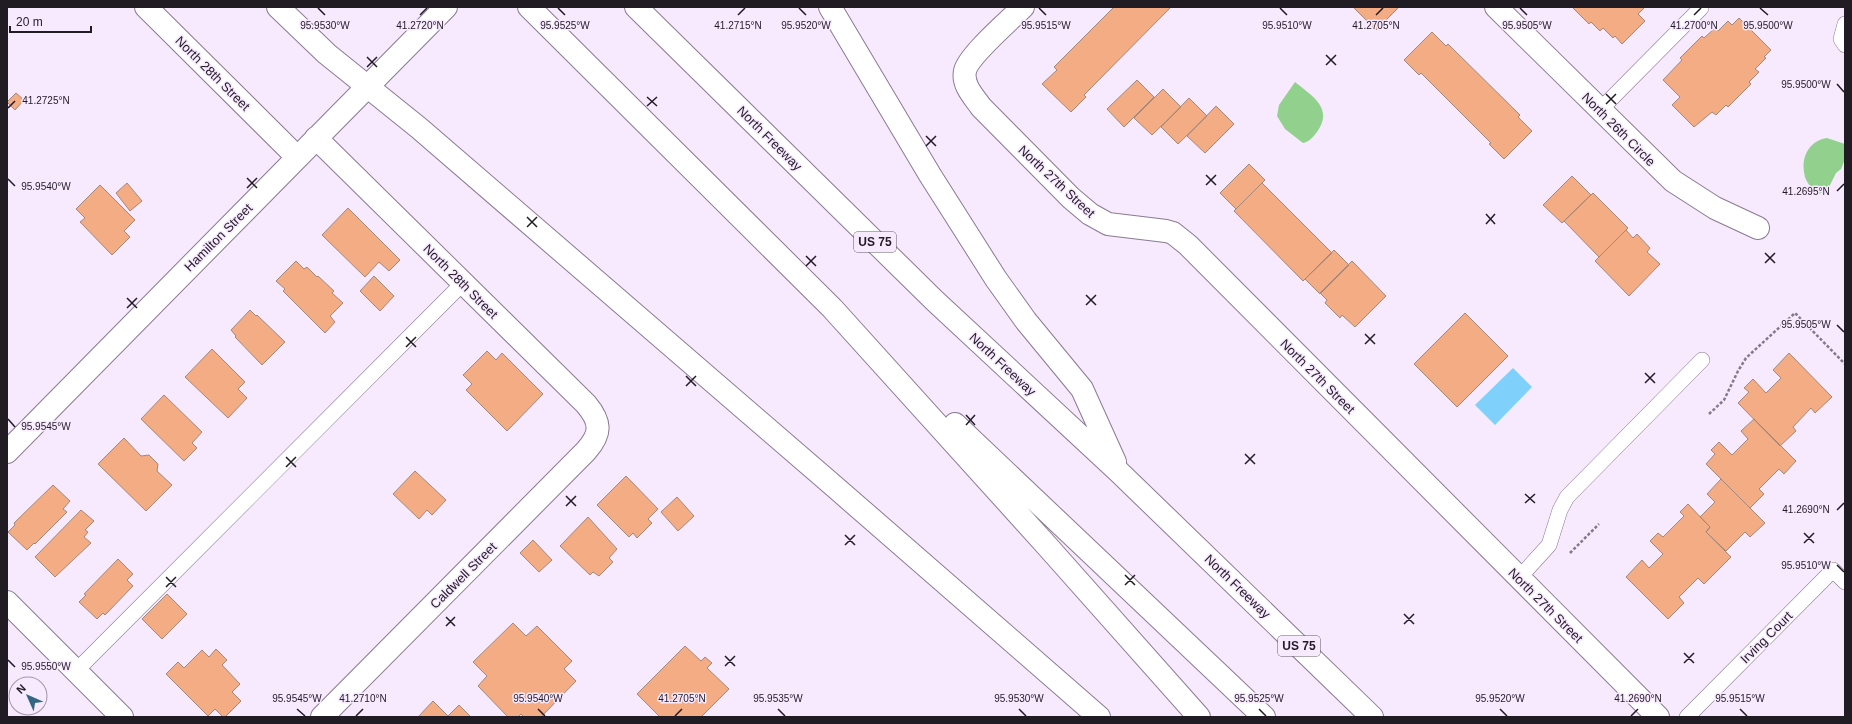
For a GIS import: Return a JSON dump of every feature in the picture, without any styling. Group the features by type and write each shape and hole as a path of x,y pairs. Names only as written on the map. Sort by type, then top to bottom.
{"main road":[{"name":"North 28th Street","path":"146,7 297,157"},
{"path":"278,7 323,50 419,128 823,476 1099,717"},
{"name":"Hamilton Street","path":"7,452 446,7"},
{"path":"529,7 832,308 1264,717"},
{"name":"North Freeway","path":"636,7 935,301 1120,472 1372,717"},
{"path":"830,7 930,175 992,272 1026,321 1082,389 1120,472"},
{"name":"North 27th Street","path":"1023,7 973,57 964,72 966,84 970,93 981,107 1065,192 1090,214 1108,224 1174,233 1188,245 1658,717"},
{"name":"North 26th Circle","path":"1496,7 1673,181 1715,208 1758,228"},
{"name":"North 28th Street","path":"316,138 586,404 595,415 598,428"},
{"path":"832,308 1199,717"},
{"name":"Caldwell Street","path":"322,717 586,451 594,441 598,428"},
{"path":"7,602 122,717"}],"lane":[{"path":"1600,110 1701,8 1699,7"},
{"path":"1845,24 1841,39 1845,45"},
{"path":"76,671 462,282"},
{"path":"1518,578 1549,545 1560,510 1567,496 1702,360"},
{"name":"Irving Court","path":"1687,717 1833,570 1845,582"}],"path":[{"path":"1709,414 1724,400 1746,358 1795,313 1845,364"}],"green space":[{"path":"1295,82 1319,103 1323,116 1322,124 1317,132 1309,140 1303,143 1285,129 1277,116 1279,105"},
{"path":"1827,138 1845,144 1845,159 1841,169 1836,173 1829,187 1818,195 1806,180 1804,164 1810,147 1820,140"}],"water":[{"path":"1513,368 1532,387 1495,425 1475,405"}],"building":[{"path":"1114,7 1171,7 1084,95 1086,97 1071,112 1042,84 1057,70 1054,67"},
{"path":"1353,7 1399,7 1376,30"},
{"path":"1572,7 1645,7 1638,14 1645,21 1622,44 1615,36 1613,38 1603,28 1600,31 1591,22 1589,24"},
{"path":"1739,18 1771,50 1764,57 1766,58 1755,69 1759,72 1749,82 1751,84 1728,107 1726,105 1716,115 1712,112 1694,127 1672,105 1680,97 1663,80 1682,60 1680,58 1702,36 1704,38 1715,28 1718,31 1728,21 1732,25"},
{"path":"1432,32 1446,46 1448,44 1520,115 1518,117 1532,131 1504,159 1489,144 1491,143 1421,73 1419,75 1404,60"},
{"path":"1137,80 1154,97 1124,127 1107,109"},
{"path":"1163,89 1181,107 1152,135 1134,118"},
{"path":"16,93 24,100 15,110 7,102"},
{"path":"1189,98 1207,116 1178,144 1161,127"},
{"path":"1216,106 1234,124 1205,153 1187,136"},
{"path":"1249,164 1265,180 1236,209 1220,193"},
{"path":"1572,176 1591,195 1562,223 1543,205"},
{"path":"127,183 142,201 130,211 116,193"},
{"path":"1262,183 1332,253 1303,281 1234,211"},
{"path":"100,185 135,220 124,231 130,237 112,255 80,222 85,218 76,209"},
{"path":"1593,193 1628,228 1599,257 1564,221"},
{"path":"348,208 400,260 389,271 379,262 365,277 322,235"},
{"path":"1626,230 1633,238 1637,234 1650,248 1647,252 1660,264 1629,296 1595,261"},
{"path":"1334,250 1349,265 1320,294 1305,279"},
{"path":"296,261 304,269 307,267 317,277 318,276 334,291 332,293 343,303 330,316 335,322 325,333 283,291 285,289 276,281"},
{"path":"1352,261 1386,296 1355,327 1342,315 1340,318 1325,303 1327,300 1320,293"},
{"path":"374,276 394,296 380,311 360,291"},
{"path":"250,310 285,342 262,365 235,337 236,336 231,330"},
{"path":"1465,313 1508,356 1457,407 1414,364"},
{"path":"212,349 245,382 238,389 247,398 228,418 185,377"},
{"path":"487,351 496,360 502,353 543,394 507,431 466,390 472,384 463,375"},
{"path":"1789,353 1832,397 1815,413 1811,408 1793,427 1796,431 1780,446 1738,403 1749,392 1744,388 1753,379 1766,393 1781,378 1773,370"},
{"path":"164,395 202,432 192,443 197,448 184,461 141,419"},
{"path":"1754,419 1796,461 1784,474 1779,469 1759,489 1764,494 1750,508 1706,464 1715,454 1711,450 1719,442 1732,455 1748,439 1741,431"},
{"path":"124,438 141,456 149,455 158,464 157,471 172,485 146,511 98,464"},
{"path":"415,471 446,500 432,515 427,510 419,519 393,494"},
{"path":"626,476 658,509 648,519 652,523 637,538 633,533 629,537 597,505"},
{"path":"1721,479 1765,523 1750,537 1745,532 1726,551 1706,532 1710,527 1700,517 1715,502 1707,494"},
{"path":"53,485 70,501 63,509 67,512 27,550 8,532 15,525 14,523"},
{"path":"677,497 694,516 678,531 661,512"},
{"path":"1688,504 1710,527 1706,532 1731,557 1704,584 1698,578 1679,597 1684,603 1668,619 1626,577 1642,560 1649,568 1663,554 1650,541 1658,533 1663,537 1684,516 1680,512"},
{"path":"81,510 94,521 85,530 88,532 84,537 91,543 55,577 35,557"},
{"path":"588,517 617,549 609,558 613,562 599,576 593,572 590,575 560,546"},
{"path":"533,540 552,560 539,572 520,553"},
{"path":"118,559 133,574 127,580 133,586 105,615 103,613 97,619 79,602 86,595 84,594"},
{"path":"167,594 187,614 162,639 142,619"},
{"path":"513,623 526,636 537,626 572,661 564,669 576,681 541,717 524,717 521,714 518,717 508,717 478,686 487,676 473,662"},
{"path":"685,646 701,661 705,657 712,663 707,668 729,689 701,717 660,717 637,694"},
{"path":"216,649 227,660 222,665 240,684 232,692 241,701 225,717 223,717 215,709 208,716 166,674 178,662 184,668 202,650 209,657"},
{"path":"433,701 448,716 459,705 471,717 418,717"}]}
